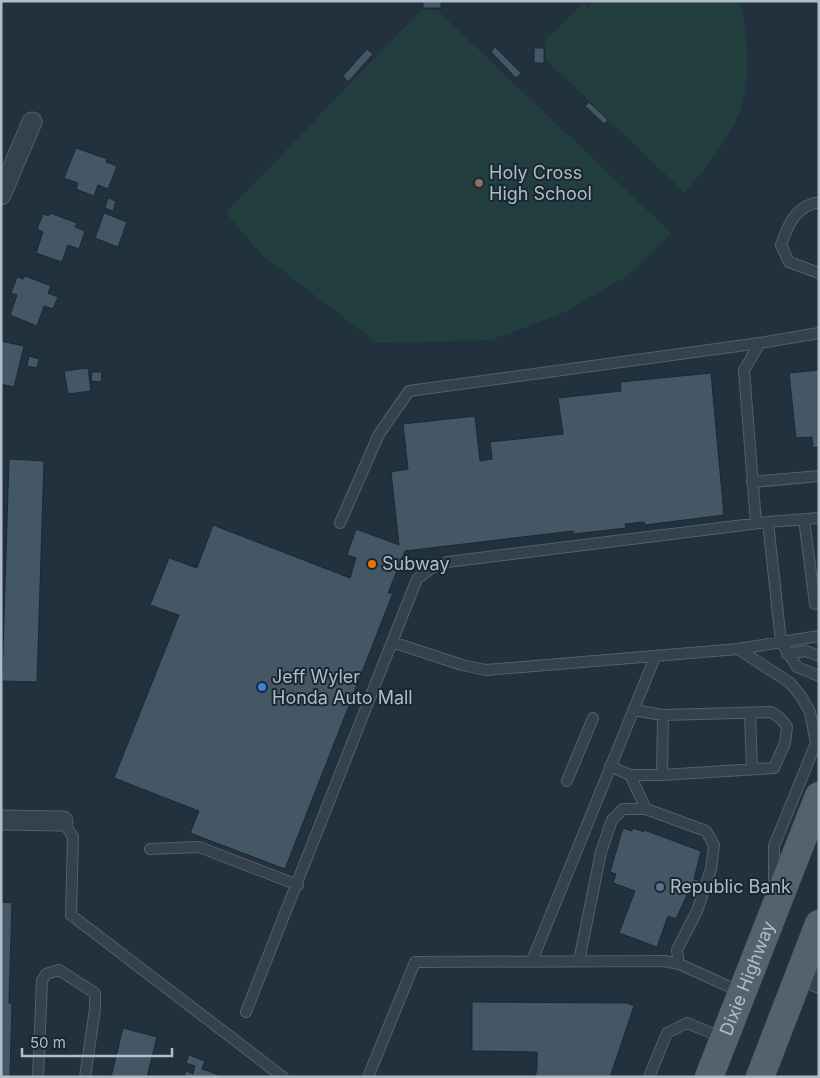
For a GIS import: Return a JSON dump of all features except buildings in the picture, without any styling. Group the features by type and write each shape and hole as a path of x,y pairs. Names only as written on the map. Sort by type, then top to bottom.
{"main road":[{"name":"Dixie Highway","path":"709,1077 819,796"},
{"path":"760,1077 809,979 819,924"}],"street":[{"path":"1,194 32,122"},
{"path":"1,820 63,821"}],"lane":[{"path":"819,202 811,204 790,219 781,245 788,262 819,273"},
{"path":"340,523 379,434 409,391 760,343 819,333"},
{"path":"756,523 744,370 760,343"},
{"path":"752,482 819,476"},
{"path":"246,1012 298,885 417,579 430,568 448,562 756,523 819,518"},
{"path":"804,519 815,604 819,603"},
{"path":"768,522 781,642 797,667 819,676"},
{"path":"392,642 462,665 486,670 738,649 819,636"},
{"path":"738,649 788,682 801,696 810,712 816,743 774,846 774,912"},
{"path":"787,654 806,651 819,656"},
{"path":"532,961 655,657"},
{"path":"610,766 630,775 662,775 774,768 785,743 787,727 780,718 771,712 663,715 633,710"},
{"path":"750,713 752,769"},
{"path":"662,775 663,715"},
{"path":"566,781 593,718"},
{"path":"630,775 646,809"},
{"path":"579,961 593,884 612,820 623,809 646,809 706,831 714,845 711,870 697,912 677,950 679,964"},
{"path":"63,821 73,837 71,916 283,1077"},
{"path":"150,849 199,847 298,885"},
{"path":"368,1077 414,962 664,960 679,964 743,992"},
{"path":"38,1077 42,980 46,974 59,970 95,993 95,1008 85,1077"},
{"path":"649,1077 667,1033 687,1023 724,1038"}],"green space":[{"path":"595,1 740,1 746,32 748,64 747,80 740,111 723,143 685,193 546,60 545,40 584,3 588,8"},
{"path":"421,10 437,10 671,233 627,276 563,313 491,340 377,343 262,255 226,213"}],"place":[{"name":"Holy Cross High School","path":"479,183"},
{"name":"Subway","path":"372,564"},
{"name":"Jeff Wyler Honda Auto Mall","path":"262,687"},
{"name":"Republic Bank","path":"660,887"}]}
